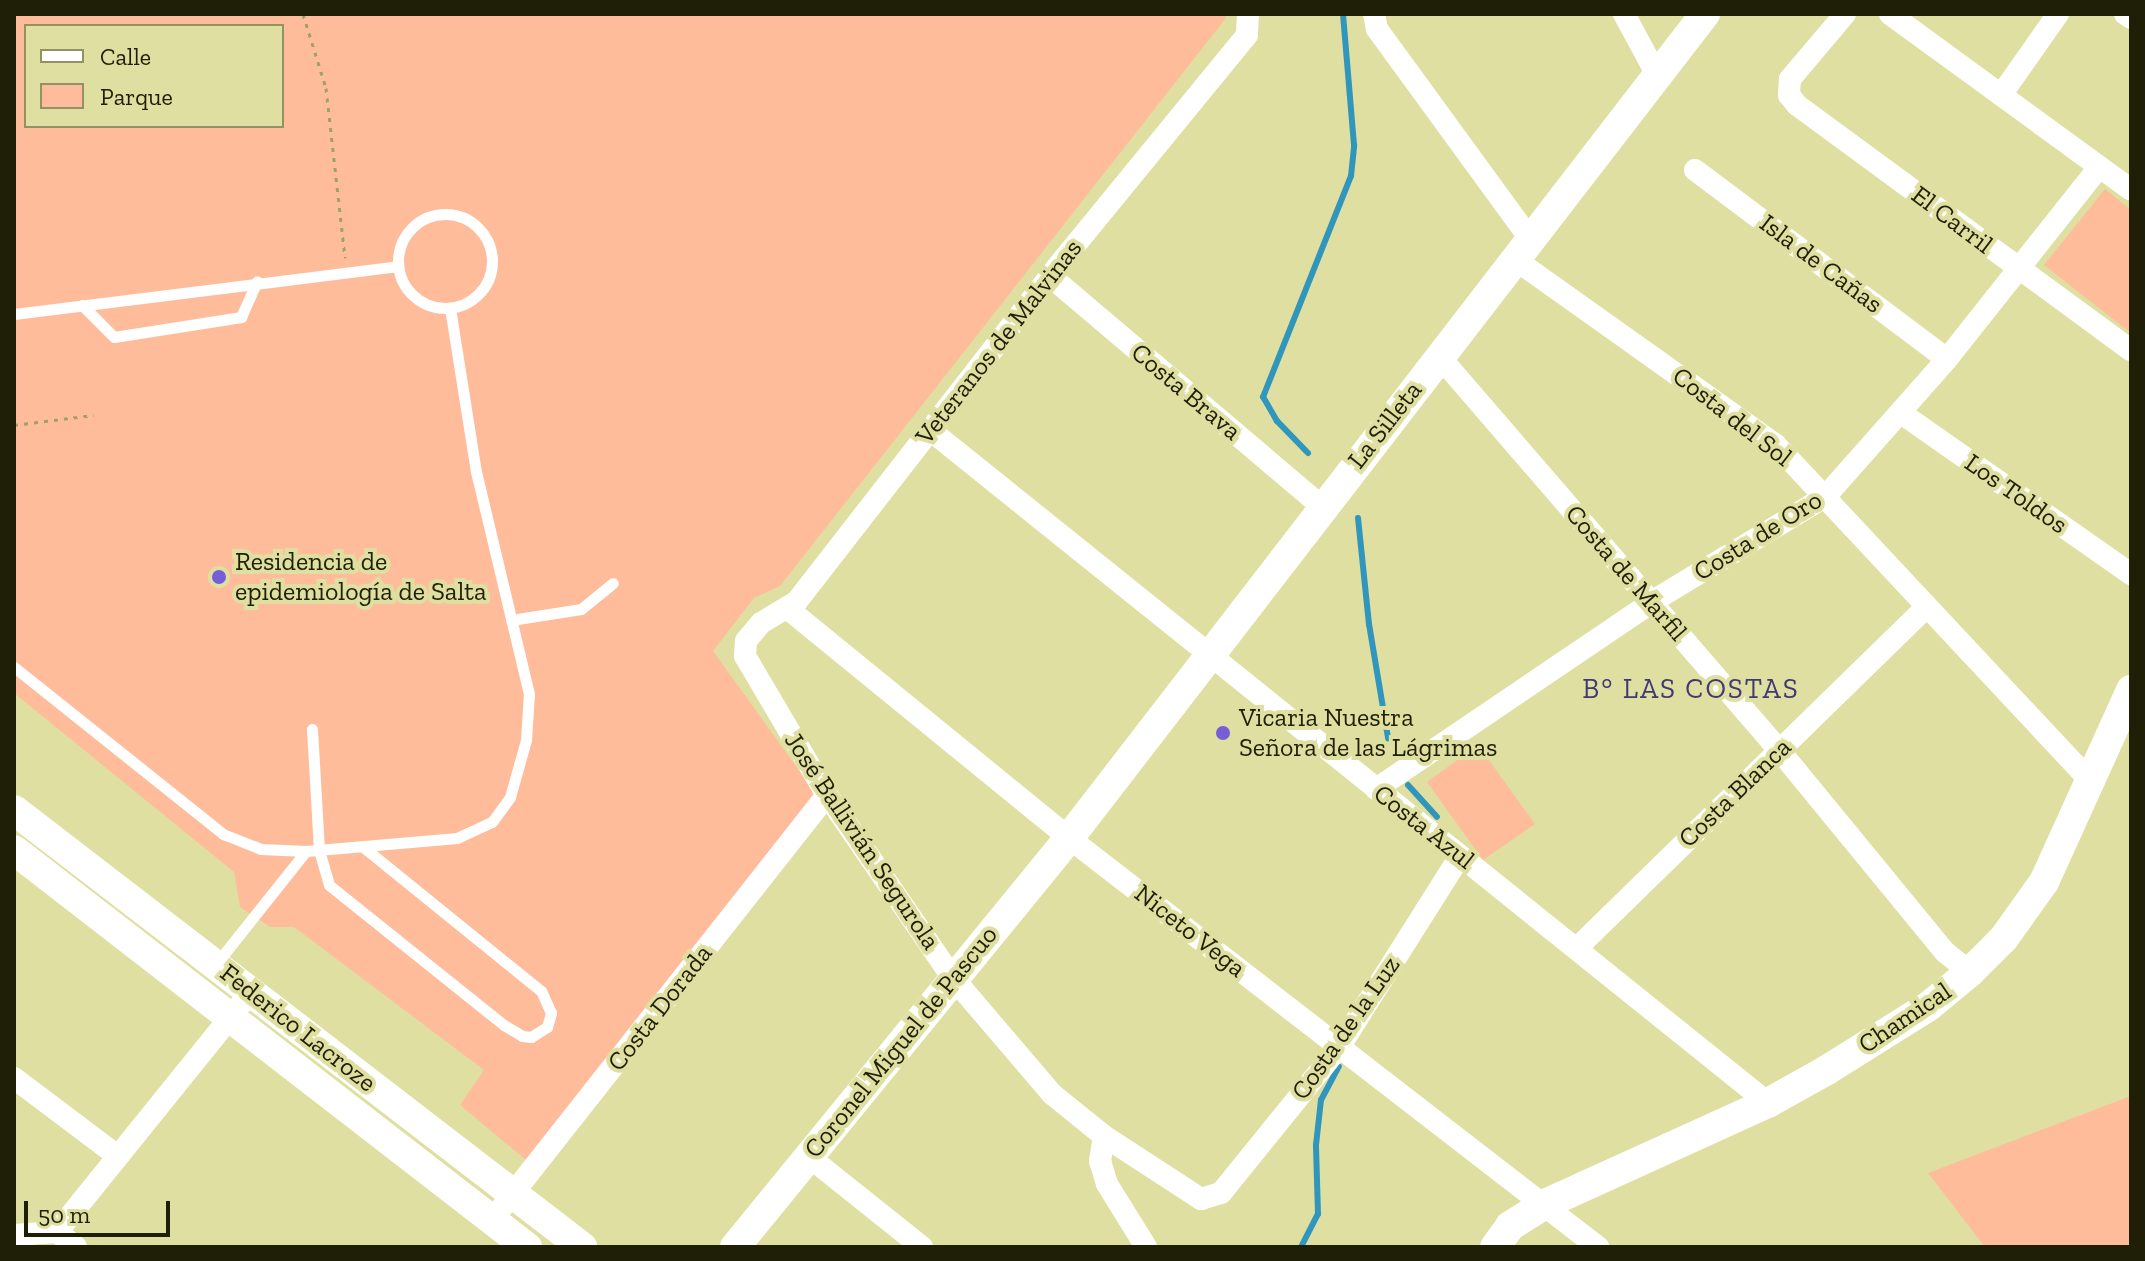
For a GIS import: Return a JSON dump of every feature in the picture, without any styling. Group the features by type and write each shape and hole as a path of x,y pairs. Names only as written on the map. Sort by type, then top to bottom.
{"street":[{"name":"Costa del Sol","path":"1374,14 1377,29 1522,249 1775,444 2090,781"},
{"path":"1624,14 1657,75"},
{"name":"La Silleta","path":"1069,838 1705,14"},
{"name":"El Carril","path":"1845,14 1790,79 1789,95 1797,105 2019,271 2131,350"},
{"path":"1890,14 2131,190"},
{"path":"2001,95 2058,14"},
{"path":"2125,14 2131,18"},
{"name":"Veteranos de Malvinas","path":"745,656 746,641 761,623 796,602 1050,276 1247,35 1249,17"},
{"name":"Costa de Oro","path":"1376,789 1651,602 1825,497 1947,359 2099,167"},
{"name":"Isla de Cañas","path":"1695,170 1947,359"},
{"name":"Costa Brava","path":"1050,276 1322,507"},
{"name":"Costa de Marfil","path":"1439,356 1779,750 1945,952 1970,972"},
{"name":"Los Toldos","path":"1901,413 2131,574"},
{"name":"Costa Azul","path":"930,430 1376,789 1578,947 1768,1103"},
{"name":"Costa Blanca","path":"1578,947 1927,607"},
{"name":"Niceto Vega","path":"787,608 1069,838 1598,1247"},
{"name":"José Ballivián Segurola","path":"745,656 827,795 953,978 1052,1094 1104,1136 1201,1199 1221,1193"},
{"name":"Chamical","path":"1495,1247 1510,1226 1543,1205 1768,1103 1929,1006 1970,972 2004,938 2044,882 2131,690"},
{"name":"Costa Dorada","path":"492,1220 827,795"},
{"name":"Federico Lacroze","path":"14,810 582,1247"},
{"name":"Coronel Miguel de Pascuo","path":"735,1247 1069,838"},
{"name":"Federico Lacroze","path":"14,850 527,1247"},
{"name":"Costa de la Luz","path":"1221,1193 1340,1046 1460,856"},
{"path":"57,1232 116,1155 250,993"},
{"path":"14,1078 116,1155"},
{"path":"1104,1136 1100,1161 1107,1184 1146,1247"},
{"path":"808,1156 922,1247"},
{"path":"14,1235 57,1232 76,1247"}],"lane":[{"path":"445,214 475,224 491,251 488,282 478,295 450,308 421,302 410,293 398,266 405,236 416,224 445,214"},
{"path":"14,314 257,281 398,266"},
{"path":"82,305 114,337 241,317 257,281"},
{"path":"14,667 223,834 261,849 313,850 457,838 492,822 510,797 526,740 529,694 476,472 450,308"},
{"path":"511,620 581,609 613,583"},
{"path":"312,729 313,850 329,885 504,1025 522,1036 540,1034 547,1027 551,1013 541,991 362,846"},
{"path":"215,964 313,850"}],"path":[{"path":"303,14 326,88 347,271"},
{"path":"14,425 93,415"}],"green space":[{"path":"14,14 1225,14 1226,18 780,586 754,598 713,651 816,794 526,1160 460,1105 484,1070 294,927 270,927 240,907 234,872 14,693"},
{"path":"2105,189 2131,210 2131,333 2044,265"},
{"path":"1478,745 1535,824 1483,860 1427,782"},
{"path":"2131,1096 2131,1247 1985,1247 1928,1173"}],"waterway":[{"path":"1308,453 1277,421 1263,397 1351,176 1354,145 1343,14"},
{"path":"1358,518 1369,624 1388,738"},
{"path":"1408,785 1437,817"},
{"path":"1301,1247 1318,1214 1316,1145 1321,1100 1339,1066"}],"place":[{"name":"Residencia de epidemiología de Salta","path":"219,577"},
{"name":"Vicaria Nuestra Señora de las Lágrimas","path":"1223,733"}],"district":[{"name":"B° LAS COSTAS","path":"1691,689"}]}
